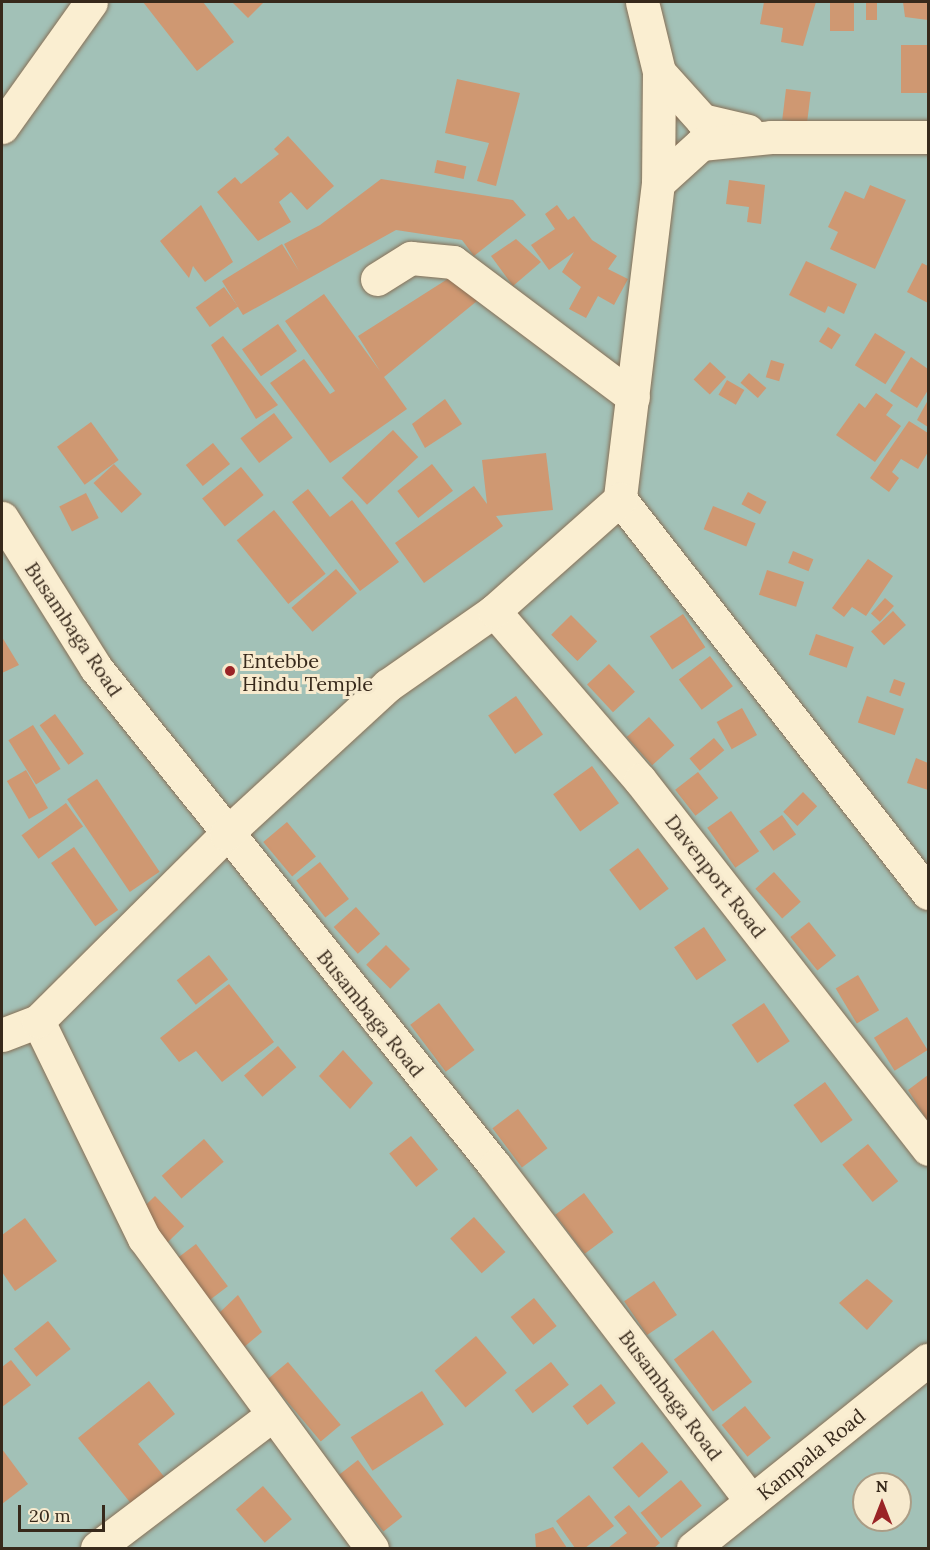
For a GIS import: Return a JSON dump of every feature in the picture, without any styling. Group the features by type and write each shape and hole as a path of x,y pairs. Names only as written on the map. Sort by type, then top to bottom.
{"street":[{"path":"2,127 91,2"},
{"path":"2,1035 38,1021 226,834 388,685 494,611 620,499 658,183 658,72 642,2"},
{"path":"658,72 702,120 771,137"},
{"path":"658,183 679,159 701,144 771,137 928,137"},
{"path":"377,279 411,258 453,261 633,397"},
{"path":"620,499 928,893"},
{"name":"Busambaga Road","path":"2,518 96,668 226,834 495,1166 752,1501"},
{"name":"Davenport Road","path":"494,611 640,780 928,1149"},
{"path":"38,1021 144,1238 271,1416 372,1548"},
{"name":"Kampala Road","path":"693,1548 928,1360"},
{"path":"96,1548 271,1416"}],"water":[{"path":"2,2 928,2 928,1548 2,1548"}],"building":[{"path":"143,2 203,2 234,42 197,71"},
{"path":"232,2 264,2 248,18"},
{"path":"764,2 816,2 803,46 781,42 783,28 760,24"},
{"path":"830,2 854,2 854,31 830,31"},
{"path":"866,2 877,2 877,20 866,20"},
{"path":"903,2 928,2 928,20 905,17"},
{"path":"901,45 928,45 928,93 901,93"},
{"path":"457,79 520,93 496,186 477,181 489,143 445,133"},
{"path":"786,89 811,92 807,123 782,120"},
{"path":"288,136 334,186 307,210 291,192 279,202 291,222 258,241 217,192 235,177 241,184 279,154 274,149"},
{"path":"437,160 466,166 464,179 434,173"},
{"path":"381,179 513,200 526,215 474,256 462,240 396,230 243,315 222,281 282,244 299,271 284,244 320,225"},
{"path":"729,180 765,185 761,224 747,222 749,207 726,204"},
{"path":"870,185 906,200 875,269 830,249 838,232 828,227 845,191 864,199"},
{"path":"201,205 233,262 205,282 193,266 189,278 160,241"},
{"path":"557,205 568,220 574,216 592,240 617,256 608,269 628,279 614,305 598,296 586,318 569,309 581,287 562,272 574,252 549,270 531,245 555,229 545,214"},
{"path":"516,239 541,262 513,286 491,256"},
{"path":"806,261 857,284 844,314 828,306 825,313 789,295"},
{"path":"922,263 928,266 928,303 907,292"},
{"path":"457,273 477,301 384,377 407,409 330,463 270,383 304,359 330,394 335,391 285,321 324,294 380,371 358,336"},
{"path":"224,287 238,306 210,327 196,308"},
{"path":"278,324 297,351 261,376 242,349"},
{"path":"828,327 841,335 832,349 819,341"},
{"path":"875,333 906,352 885,384 855,365"},
{"path":"223,336 278,405 256,419 211,345"},
{"path":"911,357 928,369 928,390 917,408 890,391"},
{"path":"771,360 784,364 779,381 766,377"},
{"path":"710,362 726,377 710,395 694,380"},
{"path":"749,373 766,388 758,398 740,383"},
{"path":"727,380 744,390 736,405 718,395"},
{"path":"876,393 893,405 886,415 901,426 875,462 836,435 859,403 865,408"},
{"path":"445,399 462,424 425,448 412,424"},
{"path":"928,400 928,427 917,420"},
{"path":"274,413 293,438 259,463 240,438"},
{"path":"909,421 928,433 928,452 918,469 901,459 892,472 899,478 889,492 870,478"},
{"path":"91,422 119,460 85,485 57,447"},
{"path":"393,430 418,457 367,505 342,478"},
{"path":"213,443 230,464 203,486 186,465"},
{"path":"546,453 553,510 496,516 503,526 424,583 395,543 474,486 487,504 482,460"},
{"path":"114,464 142,494 121,513 94,483"},
{"path":"432,464 453,491 418,518 397,491"},
{"path":"241,467 264,495 225,526 202,498"},
{"path":"308,489 330,517 352,500 399,562 360,591 292,502"},
{"path":"748,492 767,502 760,514 741,504"},
{"path":"86,493 99,518 72,532 59,507"},
{"path":"713,506 756,523 746,546 704,529"},
{"path":"274,510 326,574 288,604 237,540"},
{"path":"793,551 813,559 809,571 788,563"},
{"path":"868,559 893,576 866,616 852,607 844,617 832,608"},
{"path":"336,569 357,593 312,632 291,608"},
{"path":"767,570 804,582 796,607 759,595"},
{"path":"885,598 894,606 880,622 871,614"},
{"path":"893,611 906,625 884,645 871,631"},
{"path":"683,614 705,647 672,670 650,636"},
{"path":"571,615 597,641 577,661 551,635"},
{"path":"816,634 854,647 847,668 809,655"},
{"path":"2,637 19,665 2,673"},
{"path":"710,656 733,686 702,710 679,679"},
{"path":"609,664 635,692 613,712 587,684"},
{"path":"894,679 905,683 900,696 889,692"},
{"path":"516,696 543,735 515,754 488,716"},
{"path":"867,696 904,709 895,735 858,722"},
{"path":"742,708 757,735 732,749 717,722"},
{"path":"55,714 84,754 68,765 40,725"},
{"path":"649,717 674,745 652,765 627,737"},
{"path":"33,725 61,769 36,784 8,740"},
{"path":"714,738 724,750 700,771 689,759"},
{"path":"916,758 928,763 928,790 907,783"},
{"path":"592,766 619,803 580,831 553,794"},
{"path":"26,770 48,808 29,819 7,781"},
{"path":"698,772 718,798 695,816 675,790"},
{"path":"97,779 160,872 130,892 67,799"},
{"path":"803,792 817,806 797,826 783,812"},
{"path":"66,803 83,826 39,859 22,835"},
{"path":"731,811 759,851 735,868 707,828"},
{"path":"782,815 796,834 773,851 759,831"},
{"path":"287,822 316,856 292,876 263,842"},
{"path":"74,847 118,910 95,926 51,863"},
{"path":"638,848 669,889 640,910 609,870"},
{"path":"320,862 349,899 325,918 296,880"},
{"path":"774,872 801,902 782,918 755,889"},
{"path":"356,907 380,934 358,954 334,927"},
{"path":"809,922 836,955 817,971 790,937"},
{"path":"704,927 726,960 697,980 674,947"},
{"path":"386,945 410,969 390,989 366,965"},
{"path":"209,955 228,979 196,1005 177,980"},
{"path":"858,975 879,1010 857,1024 836,988"},
{"path":"229,984 274,1042 222,1082 196,1051 179,1062 160,1038"},
{"path":"439,1003 475,1050 446,1072 410,1025"},
{"path":"764,1003 790,1041 757,1063 732,1025"},
{"path":"907,1017 928,1050 895,1071 874,1038"},
{"path":"278,1046 296,1067 262,1097 244,1076"},
{"path":"343,1050 373,1083 350,1109 319,1076"},
{"path":"928,1075 928,1122 908,1090"},
{"path":"825,1082 853,1120 821,1143 793,1105"},
{"path":"518,1109 547,1148 522,1167 492,1128"},
{"path":"411,1136 438,1169 416,1187 389,1154"},
{"path":"204,1139 224,1162 181,1198 162,1176"},
{"path":"868,1144 898,1181 873,1202 842,1165"},
{"path":"584,1193 613,1232 585,1254 555,1215"},
{"path":"155,1196 184,1226 167,1243 138,1213"},
{"path":"474,1217 505,1252 482,1273 450,1238"},
{"path":"25,1218 57,1261 15,1291 2,1272 2,1235"},
{"path":"196,1244 228,1286 207,1302 175,1260"},
{"path":"867,1279 893,1301 867,1330 839,1303"},
{"path":"654,1281 677,1315 647,1335 624,1301"},
{"path":"238,1295 262,1332 243,1348 218,1314"},
{"path":"534,1298 557,1326 533,1345 511,1317"},
{"path":"48,1321 71,1349 36,1377 14,1349"},
{"path":"713,1330 752,1382 713,1411 674,1359"},
{"path":"476,1336 507,1373 465,1407 435,1371"},
{"path":"11,1360 31,1385 2,1407 2,1367"},
{"path":"288,1362 341,1425 321,1442 268,1379"},
{"path":"551,1362 569,1385 533,1413 515,1390"},
{"path":"149,1381 175,1414 138,1444 166,1479 133,1506 78,1438"},
{"path":"601,1384 616,1403 587,1425 573,1406"},
{"path":"422,1391 444,1425 372,1471 351,1437"},
{"path":"745,1406 771,1438 747,1457 722,1425"},
{"path":"642,1442 668,1472 639,1498 613,1468"},
{"path":"2,1449 28,1484 2,1504"},
{"path":"358,1460 402,1517 383,1532 339,1475"},
{"path":"681,1480 702,1506 661,1538 641,1513"},
{"path":"263,1486 292,1519 265,1543 236,1510"},
{"path":"589,1495 614,1526 585,1548 575,1548 556,1521"},
{"path":"629,1505 660,1543 654,1548 608,1548 627,1533 614,1517"},
{"path":"553,1527 567,1548 536,1548 535,1534"}],"place":[{"name":"Entebbe Hindu Temple","path":"230,671"}]}
